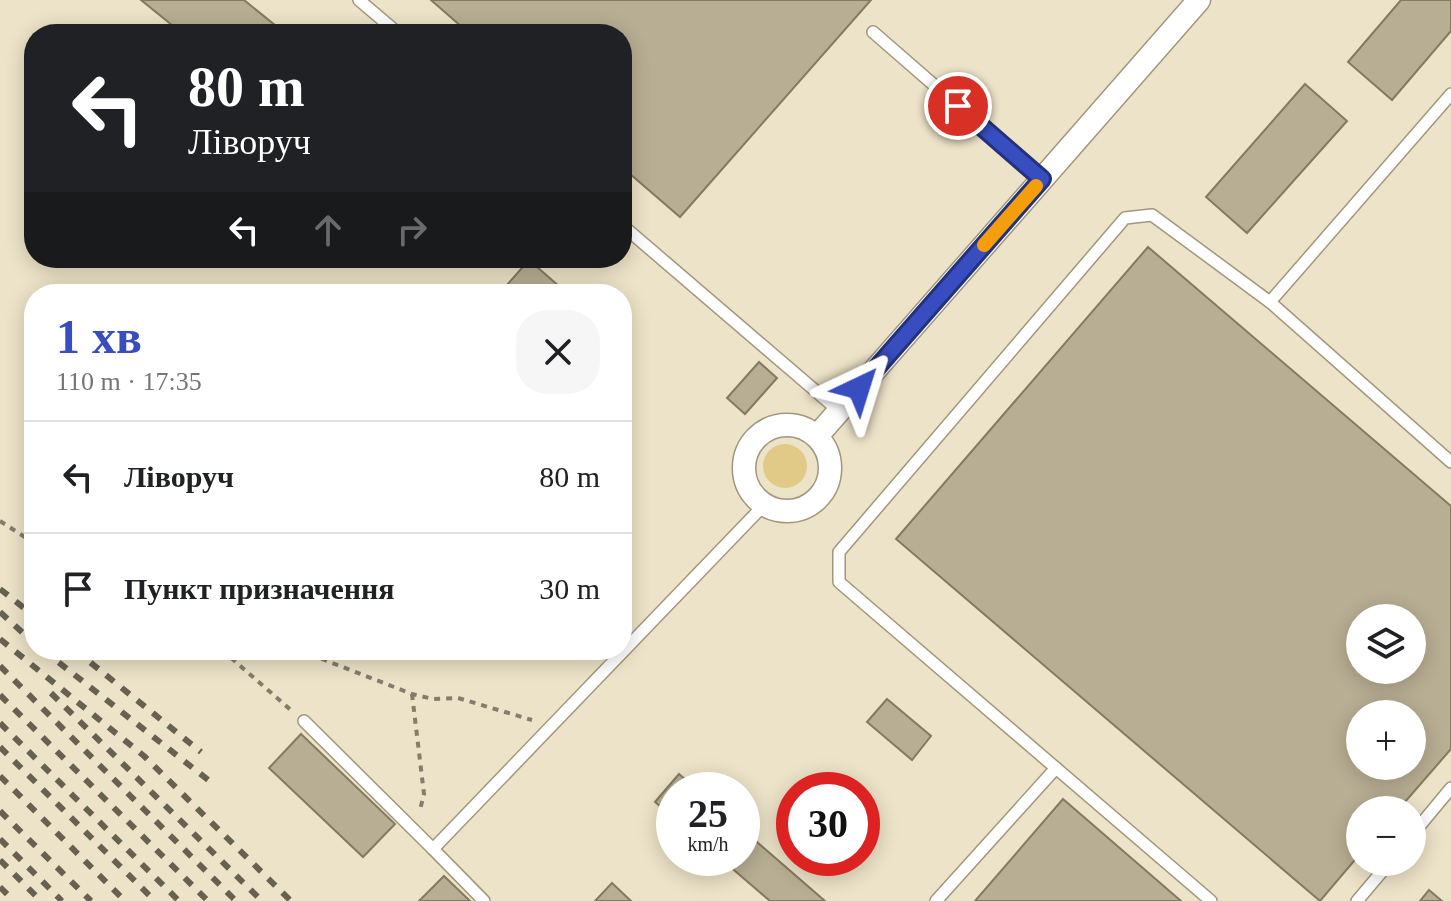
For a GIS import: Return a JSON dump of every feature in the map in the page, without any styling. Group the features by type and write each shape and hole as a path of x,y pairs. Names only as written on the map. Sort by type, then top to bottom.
{"street":[{"path":"818,435 1199,0"},
{"path":"789,424 818,435 830,459 830,474 817,499 792,511 764,505 746,483 743,469 751,442 762,432 789,424"}],"lane":[{"path":"359,0 387,24"},
{"path":"873,32 1042,179"},
{"path":"1270,302 1451,94"},
{"path":"1211,901 839,582 839,552 1125,218 1152,215 1270,302 1451,462"},
{"path":"632,234 839,411"},
{"path":"632,643 764,505"},
{"path":"433,849 616,660"},
{"path":"304,721 484,901"},
{"path":"936,901 1056,768"},
{"path":"1426,818 1451,788"},
{"path":"1357,901 1378,876"}],"path":[{"path":"0,521 24,537"},
{"path":"234,660 304,721"},
{"path":"325,660 412,694 433,699 458,698 553,726"},
{"path":"412,694 424,794 415,830"}],"shaded area":[{"path":"785,444 800,451 807,466 800,481 785,488 770,481 763,466 770,451"}],"building":[{"path":"141,0 244,0 274,24 171,24"},
{"path":"431,0 871,0 680,217 632,176 632,24 459,24"},
{"path":"1401,0 1451,0 1451,31 1392,100 1348,62"},
{"path":"1305,84 1347,121 1247,233 1206,197"},
{"path":"1148,247 1451,506 1451,749 1426,778 1426,700 1346,700 1346,780 1424,780 1410,796 1346,796 1346,870 1320,901 896,539"},
{"path":"522,268 538,268 557,284 508,284"},
{"path":"759,362 777,378 745,414 727,398"},
{"path":"887,699 931,736 912,760 867,722"},
{"path":"301,734 395,824 363,857 269,768"},
{"path":"1063,799 1181,901 975,901"},
{"path":"760,845 776,858 776,876 796,876 825,901 770,901 741,876 760,876"},
{"path":"444,876 470,901 419,901"},
{"path":"612,883 631,901 595,901"},
{"path":"1429,890 1442,901 1420,901"}],"railway":[{"path":"0,589 24,608"},
{"path":"0,612 24,634"},
{"path":"0,639 24,658"},
{"path":"26,660 144,756 291,901"},
{"path":"56,660 212,783"},
{"path":"87,660 201,752"},
{"path":"0,666 236,901"},
{"path":"51,693 262,901"},
{"path":"0,695 208,901"},
{"path":"0,723 179,901"},
{"path":"0,747 155,901"},
{"path":"0,776 125,901"},
{"path":"0,811 91,901"},
{"path":"0,839 62,901"},
{"path":"0,860 41,901"},
{"path":"0,887 14,901"}],"slow traffic":[{"path":"984,245 1036,186"}],"route":[{"path":"859,388 1042,179 958,106"}]}
